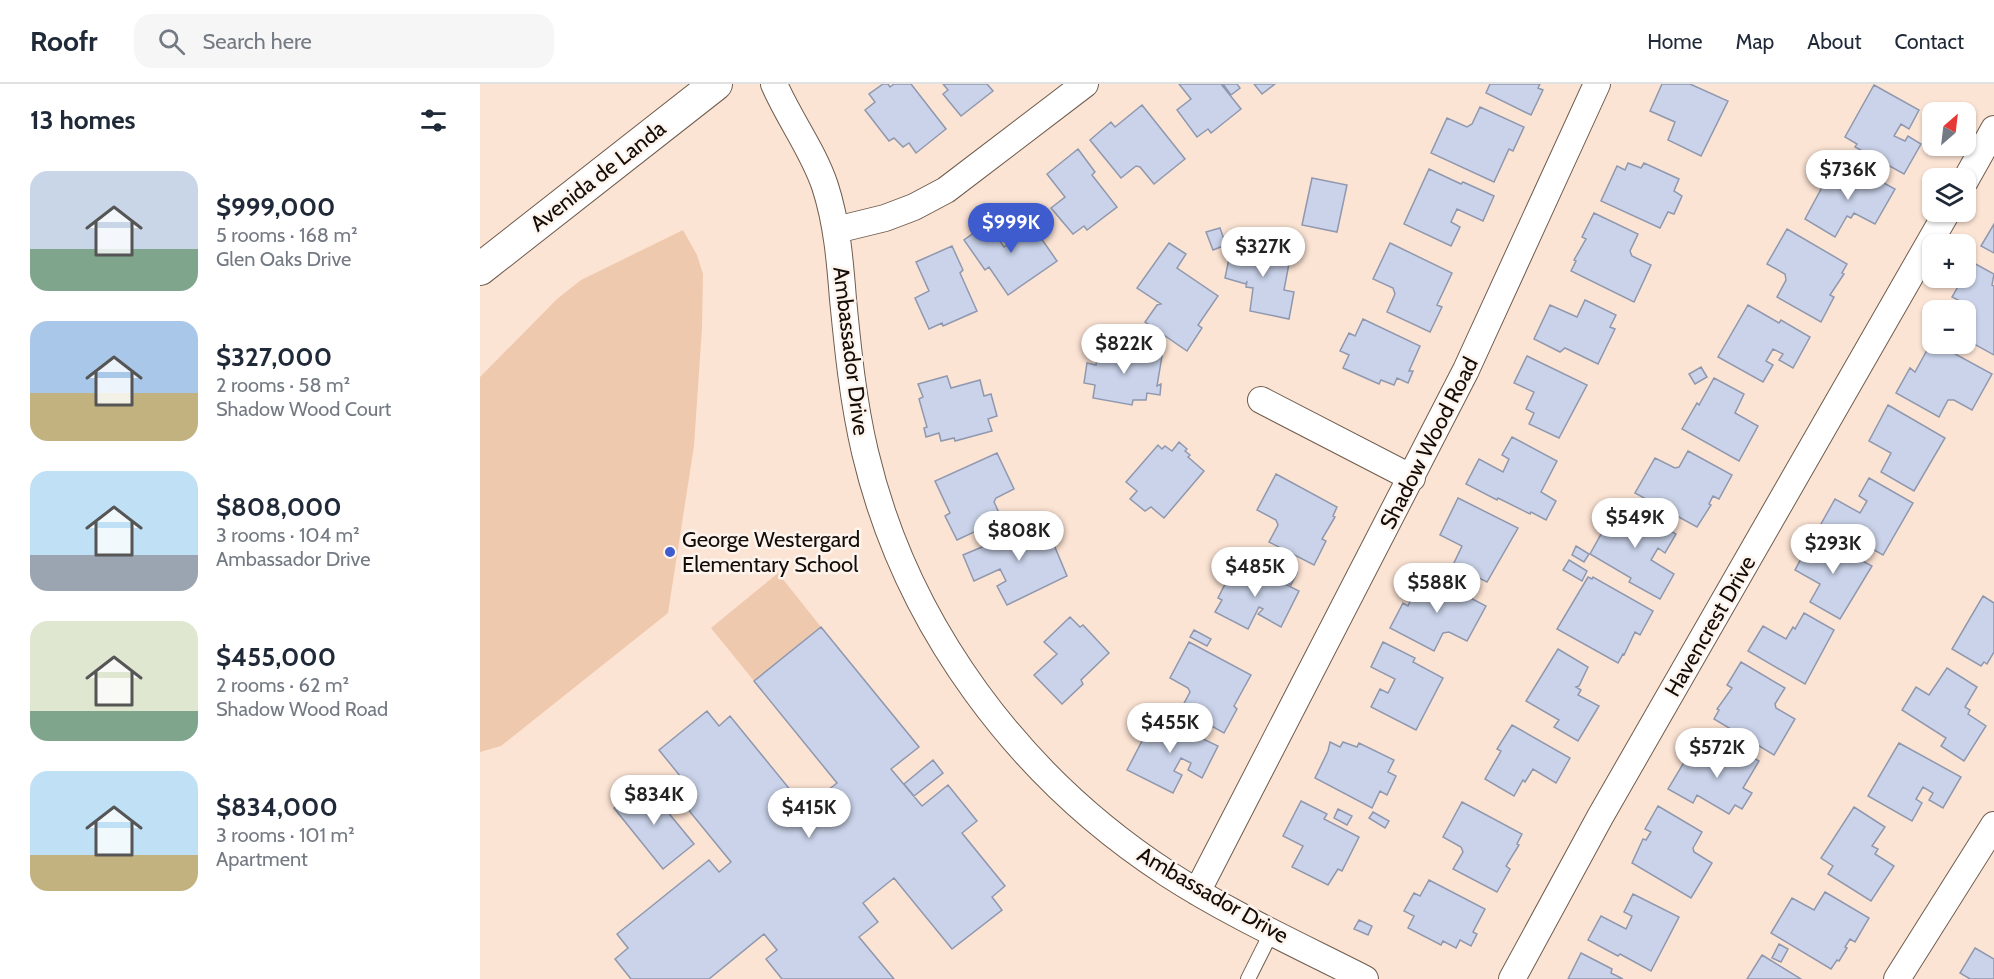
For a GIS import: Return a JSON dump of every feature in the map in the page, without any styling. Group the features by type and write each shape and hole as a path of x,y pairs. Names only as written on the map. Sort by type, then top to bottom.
{"street":[{"name":"Avenida de Landa","path":"480,269 717,84"},
{"name":"Ambassador Drive","path":"774,84 786,111 808,147 825,186 836,230 852,386 865,453 886,524 916,592 949,653 986,707 1029,758 1075,803 1121,841 1197,892 1365,979"},
{"path":"836,230 885,218 914,207 946,190 1084,84"},
{"name":"Shadow Wood Road","path":"1197,892 1466,370 1597,84"},
{"path":"1972,168 1994,129"},
{"name":"Havencrest Drive","path":"1512,979 1600,817 1941,222"},
{"path":"1261,400 1412,478"},
{"path":"1897,979 1994,825"}],"lane":[{"path":"1248,979 1272,931"}],"shaded area":[{"path":"683,230 697,255 703,274 702,328 694,446 668,613 501,746 480,752 480,377 557,299 581,280"},
{"path":"778,573 821,627 754,681 711,628"}],"building":[{"path":"883,84 888,84 890,87 894,84 911,84 946,129 916,153 909,143 903,147 894,138 889,141 865,110 875,102 869,94"},
{"path":"943,84 987,84 993,91 961,116 943,94 948,90"},
{"path":"1179,84 1221,84 1241,109 1211,133 1208,129 1197,137 1177,110 1191,99"},
{"path":"1223,84 1237,84 1240,88 1231,95"},
{"path":"1254,84 1275,84 1262,94"},
{"path":"1490,84 1540,84 1538,88 1543,90 1531,115 1486,93"},
{"path":"1662,84 1690,84 1728,101 1701,156 1668,140 1675,122 1650,111"},
{"path":"1874,85 1919,110 1909,129 1901,124 1894,136 1905,141 1908,136 1921,144 1904,174 1855,147 1857,144 1845,137"},
{"path":"1142,105 1185,159 1154,184 1140,167 1136,166 1121,178 1090,140 1111,122 1115,127"},
{"path":"1480,107 1524,127 1513,151 1509,149 1494,182 1431,153 1447,118 1467,127 1472,124"},
{"path":"1078,149 1095,172 1092,175 1117,207 1087,230 1084,226 1073,234 1051,208 1065,197 1047,174"},
{"path":"1628,163 1641,168 1644,163 1679,179 1674,191 1682,196 1674,214 1668,212 1660,228 1601,201 1617,166 1625,170"},
{"path":"1834,165 1866,183 1871,176 1895,189 1875,224 1854,213 1851,218 1847,216 1835,237 1805,219"},
{"path":"1429,169 1494,196 1483,221 1457,209 1451,222 1460,227 1451,246 1404,224"},
{"path":"1312,178 1347,185 1337,232 1302,225"},
{"path":"1594,213 1638,234 1630,251 1632,256 1651,265 1634,302 1571,271 1576,261 1574,260 1586,239 1582,237"},
{"path":"1027,218 1057,261 1008,295 989,267 985,270 964,240 992,220 1001,232 996,235 1004,247 1016,239 1010,231"},
{"path":"1994,224 1994,253 1981,246"},
{"path":"1220,228 1226,245 1213,250 1206,232"},
{"path":"1787,229 1847,264 1842,273 1844,274 1830,295 1834,297 1821,322 1777,297 1786,280 1785,274 1767,264"},
{"path":"1169,243 1186,254 1177,268 1218,296 1198,325 1202,328 1187,351 1145,322 1157,305 1161,304 1137,288"},
{"path":"1390,243 1452,273 1437,305 1442,307 1430,332 1387,312 1395,294 1393,288 1373,279"},
{"path":"1232,244 1291,253 1284,290 1294,292 1289,319 1250,311 1253,288 1246,287 1247,281 1246,284 1225,278"},
{"path":"952,246 963,270 960,273 977,311 943,326 942,323 929,329 915,298 929,291 916,262"},
{"path":"1976,264 1994,274 1992,285 1994,286 1994,355 1976,345 1976,300 1958,300 1952,297 1957,288 1976,288"},
{"path":"1585,300 1616,315 1610,327 1615,329 1598,364 1565,348 1560,352 1534,339 1550,305 1577,317"},
{"path":"1748,305 1779,323 1781,320 1810,337 1793,368 1779,360 1783,354 1773,349 1766,361 1773,365 1763,382 1718,357"},
{"path":"1363,319 1420,346 1409,371 1413,371 1408,383 1397,378 1394,385 1381,380 1379,384 1343,368 1349,355 1340,351 1349,333 1355,336"},
{"path":"1099,346 1162,356 1157,386 1161,384 1160,395 1147,393 1146,400 1133,400 1132,405 1093,398 1095,385 1084,383 1087,363 1096,365"},
{"path":"1925,354 1955,354 1992,374 1972,410 1954,400 1948,400 1939,417 1896,393 1910,368 1915,372"},
{"path":"1527,356 1587,385 1559,438 1529,424 1534,413 1526,409 1534,392 1514,383"},
{"path":"1701,367 1707,377 1695,384 1689,374"},
{"path":"947,376 951,388 980,380 984,396 991,394 997,416 988,419 992,431 955,441 954,438 941,441 939,433 926,437 924,428 927,427 919,399 923,397 918,384"},
{"path":"1714,378 1744,394 1735,413 1758,426 1739,461 1682,429"},
{"path":"1888,405 1945,438 1914,491 1881,472 1891,453 1869,441"},
{"path":"1512,437 1557,461 1541,492 1556,501 1546,520 1498,498 1497,500 1466,484 1479,459 1503,472 1509,459 1502,455"},
{"path":"1179,442 1187,449 1185,451 1190,455 1188,457 1204,471 1164,518 1151,507 1145,511 1130,499 1137,491 1126,482 1158,445 1162,449 1165,446 1172,451"},
{"path":"1688,451 1732,475 1719,499 1713,496 1709,504 1711,505 1697,527 1635,493 1655,458 1675,468 1679,467"},
{"path":"997,453 1014,489 996,498 994,502 1002,519 957,540 945,516 950,513 935,481"},
{"path":"1276,474 1337,507 1333,516 1335,517 1322,539 1326,541 1314,565 1269,542 1278,525 1276,520 1257,510"},
{"path":"1869,478 1913,503 1883,555 1821,524 1835,499 1860,513 1867,501 1859,496"},
{"path":"1458,498 1518,528 1487,582 1453,565 1462,546 1440,535"},
{"path":"1619,502 1676,534 1665,553 1658,548 1651,560 1674,574 1660,599 1629,582 1631,578 1590,554"},
{"path":"1044,521 1067,576 1007,605 997,586 1006,581 1000,569 974,581 963,555"},
{"path":"1814,535 1872,566 1840,619 1810,602 1820,584 1795,570"},
{"path":"1576,546 1589,554 1584,562 1572,555"},
{"path":"1569,560 1587,571 1582,581 1563,570"},
{"path":"1277,561 1297,573 1291,585 1270,572"},
{"path":"1236,563 1273,582 1275,579 1299,591 1281,627 1258,614 1263,609 1259,607 1248,629 1215,612 1222,600 1218,598"},
{"path":"1424,574 1486,606 1467,641 1449,632 1443,633 1434,651 1390,628 1403,603 1408,606 1412,597 1409,596"},
{"path":"1588,577 1592,579 1593,577 1653,611 1640,635 1635,632 1618,663 1557,629"},
{"path":"1983,596 1994,603 1994,652 1987,664 1984,662 1981,666 1952,649"},
{"path":"1804,613 1834,630 1805,684 1748,651 1763,626 1786,639"},
{"path":"1070,617 1080,627 1083,625 1109,653 1081,680 1083,684 1062,704 1034,675 1057,654 1044,642"},
{"path":"821,627 919,747 891,769 922,806 948,785 977,821 962,833 1005,886 992,897 1002,910 952,949 894,878 863,903 878,922 859,937 894,979 782,979 766,959 777,950 764,934 709,979 631,979 615,959 628,948 617,934 709,860 719,872 731,862 673,791 685,782 659,750 707,711 719,726 730,716 805,808 837,783 754,681"},
{"path":"1194,630 1211,639 1207,646 1190,637"},
{"path":"1189,642 1251,675 1234,706 1237,709 1224,733 1181,709 1190,692 1188,688 1170,678"},
{"path":"1383,642 1415,658 1413,662 1443,678 1416,730 1371,707 1380,689 1388,693 1395,679 1371,667"},
{"path":"1558,649 1588,667 1579,686 1576,687 1581,690 1578,695 1599,706 1578,741 1554,727 1559,720 1526,701"},
{"path":"1741,662 1785,688 1775,704 1776,708 1795,719 1774,755 1714,719 1719,710 1717,709 1732,688 1727,685"},
{"path":"1947,668 1977,687 1965,707 1970,710 1968,714 1986,726 1964,761 1941,746 1946,738 1902,710 1916,687 1929,695"},
{"path":"1155,716 1218,746 1202,778 1188,770 1191,763 1181,758 1174,771 1182,775 1173,793 1127,770"},
{"path":"1512,725 1570,758 1556,783 1533,769 1525,782 1523,780 1514,796 1485,779 1501,751 1497,749"},
{"path":"1330,742 1340,747 1343,742 1357,747 1359,743 1394,760 1388,772 1396,776 1387,795 1380,791 1372,808 1315,778"},
{"path":"1728,743 1759,761 1743,788 1752,793 1742,809 1735,805 1729,814 1697,795 1693,803 1668,789 1689,754 1709,766 1713,760 1716,762"},
{"path":"1899,743 1961,777 1943,808 1929,800 1933,793 1923,787 1916,799 1922,803 1912,821 1868,796"},
{"path":"933,760 943,773 914,796 904,784"},
{"path":"644,783 694,844 663,869 614,808"},
{"path":"1301,801 1327,814 1324,819 1359,837 1342,871 1338,869 1328,885 1292,867 1303,846 1283,836"},
{"path":"1462,802 1522,834 1517,844 1519,845 1506,866 1510,869 1497,892 1453,869 1463,852 1461,847 1443,837"},
{"path":"1658,806 1702,832 1693,848 1694,852 1712,863 1691,898 1632,863 1643,839 1646,840 1651,832 1645,829"},
{"path":"1854,807 1885,827 1872,846 1878,849 1875,854 1894,866 1871,901 1828,874 1833,866 1821,858"},
{"path":"1338,809 1352,816 1347,825 1334,818"},
{"path":"1373,812 1389,821 1385,828 1369,818"},
{"path":"1429,880 1485,909 1473,932 1477,934 1471,946 1460,940 1456,948 1443,941 1441,945 1408,928 1414,916 1404,911 1414,893 1420,896"},
{"path":"1825,892 1869,918 1855,942 1850,939 1839,961 1837,960 1831,969 1771,933 1792,898 1814,910"},
{"path":"1633,894 1679,917 1651,971 1588,940 1601,916 1626,929 1632,916 1624,912"},
{"path":"1359,920 1372,926 1368,935 1354,929"},
{"path":"1779,944 1788,949 1781,962 1772,958"},
{"path":"1975,948 1994,959 1994,979 1970,979 1960,973"},
{"path":"1581,953 1612,969 1611,973 1623,979 1568,979"},
{"path":"1762,955 1801,979 1747,979"}],"place":[{"name":"George Westergard Elementary School","path":"670,552"}]}
